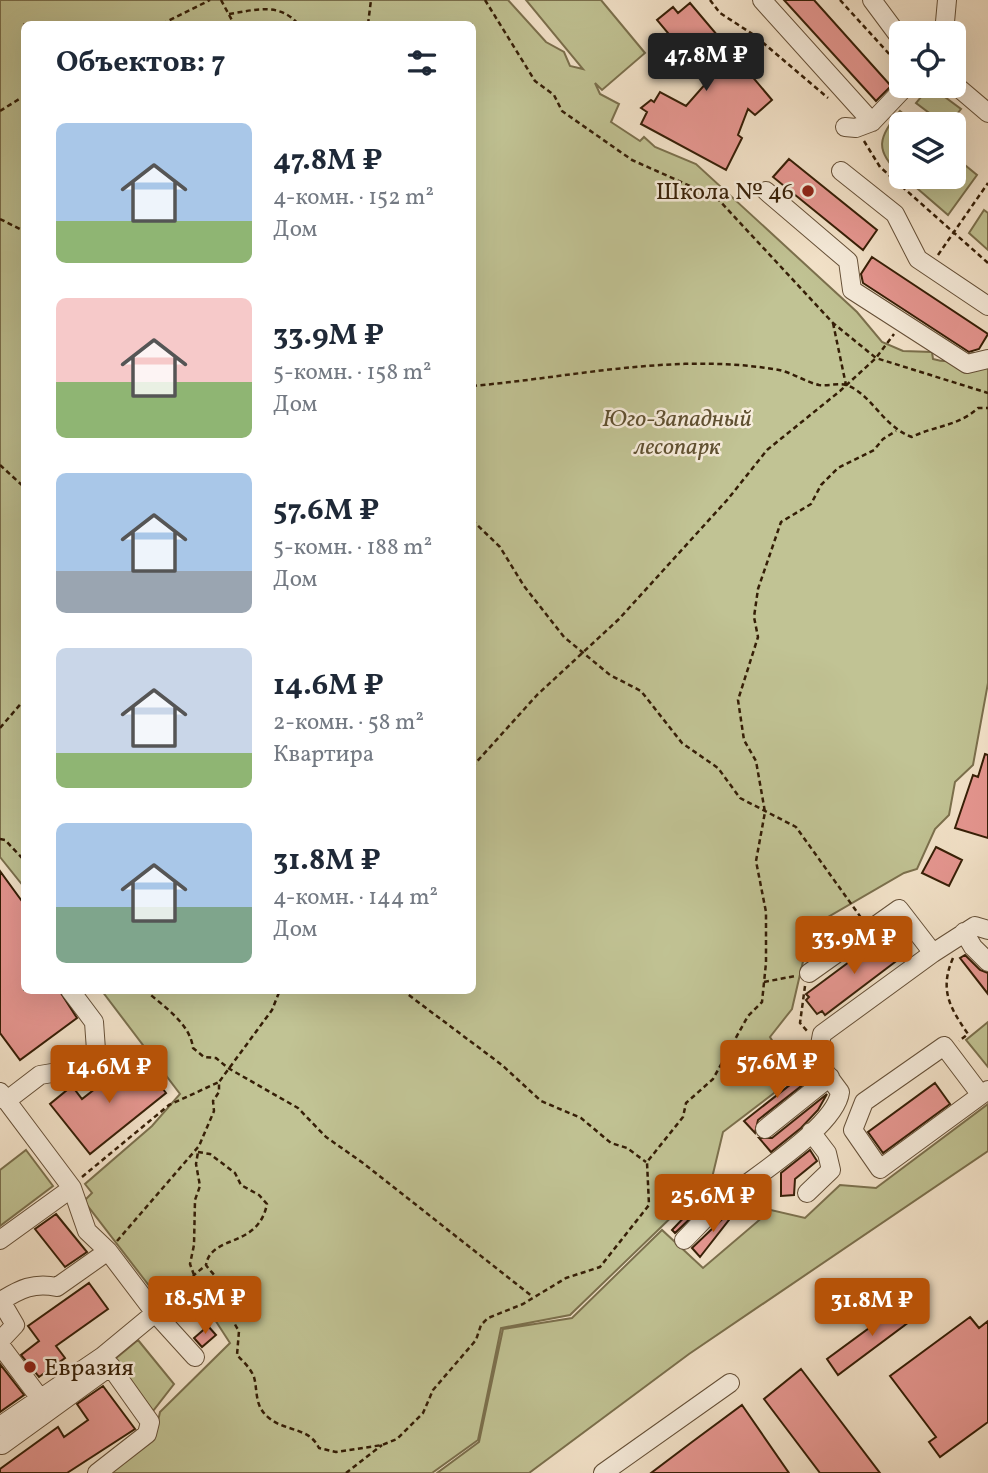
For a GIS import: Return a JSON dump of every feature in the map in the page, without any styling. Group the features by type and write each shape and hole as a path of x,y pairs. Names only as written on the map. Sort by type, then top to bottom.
{"lane":[{"path":"762,0 858,126 892,98"},
{"path":"872,0 889,23"},
{"path":"945,21 947,0"},
{"path":"966,94 988,113"},
{"path":"841,171 895,215 918,259 988,306"},
{"path":"765,191 848,261 852,290 967,364 988,359"},
{"path":"809,973 899,909 933,953"},
{"path":"684,1240 721,1203 811,1132 839,1103 840,1092 817,1060 822,1034 964,932 975,926 988,930"},
{"path":"964,932 973,947 988,961"},
{"path":"73,994 94,1022 96,1050 76,1069 40,1075 3,1096 72,1188 88,1231 108,1251 155,1313 195,1357"},
{"path":"944,1046 985,1092 880,1169 853,1130 864,1102 944,1046"},
{"path":"765,1129 830,1077"},
{"path":"807,1193 831,1170 827,1153 811,1132"},
{"path":"0,1240 72,1188"},
{"path":"44,1404 0,1343 15,1325 0,1300 21,1288 41,1284 57,1287 108,1251"},
{"path":"0,1426 44,1404 107,1361 155,1313"},
{"path":"97,1473 147,1434 150,1422 107,1361"},
{"path":"603,1473 730,1383"},
{"path":"2,1445 44,1404"}],"path":[{"path":"168,21 210,0"},
{"path":"221,0 233,21"},
{"path":"368,21 371,0"},
{"path":"485,0 535,81 554,95 562,111 632,160 717,198 833,323 876,358 988,393"},
{"path":"710,0 720,13 754,35 838,107"},
{"path":"839,0 889,54"},
{"path":"229,13 269,8 289,13 296,21"},
{"path":"0,111 21,98"},
{"path":"858,126 880,167 988,263"},
{"path":"930,267 988,183"},
{"path":"0,219 21,229"},
{"path":"833,323 846,385"},
{"path":"476,763 663,572 767,450 846,385 876,358 886,345"},
{"path":"476,386 681,362 782,371 820,385 846,385 859,393 896,431 912,437 928,429 964,421 978,408 988,408"},
{"path":"206,1265 219,1280 229,1303 229,1317 240,1331 237,1355 254,1378 258,1404 267,1417 294,1431 305,1432 314,1438 319,1448 336,1452 382,1445 397,1439 423,1413 433,1390 476,1340 481,1325 488,1318 566,1278 600,1266 612,1255 649,1205 645,1174 647,1162 682,1117 686,1103 713,1079 748,1016 762,1002 766,912 757,861 765,813 756,761 744,740 738,700 758,637 754,617 758,589 781,522 811,504 821,485 838,468 874,450 883,439 896,431"},
{"path":"0,465 21,484"},
{"path":"476,524 500,547 524,586 564,637 610,675 640,691 682,743 718,768 740,798 796,827 855,907"},
{"path":"0,728 21,704"},
{"path":"0,839 5,840 21,857"},
{"path":"954,956 949,968 948,1005 968,1034"},
{"path":"763,983 809,973 803,992 800,1023 808,1032 822,1034"},
{"path":"150,994 177,1018 192,1039 193,1048 204,1057 216,1058 228,1068 298,1108 326,1138 363,1163 533,1297"},
{"path":"72,1188 88,1170 169,1105 219,1082 272,1010 278,994"},
{"path":"407,994 502,1065 541,1101 581,1118 611,1143 627,1148 647,1162"},
{"path":"194,1275 190,1264 194,1245 195,1200 200,1186 196,1164 199,1146 214,1111 219,1082"},
{"path":"108,1251 199,1146"},
{"path":"181,1314 194,1275 206,1265 208,1256 218,1247 243,1238 258,1226 267,1204 259,1195 241,1185 235,1173 210,1154 198,1152"},
{"path":"346,1473 382,1445"}],"green space":[{"name":"Юго-Западный лесопарк","path":"0,0 508,0 546,42 564,52 570,66 583,69 526,0 601,0 645,53 602,90 595,83 600,94 619,104 611,122 640,141 644,137 655,147 696,164 857,312 882,342 903,351 932,352 933,359 943,361 959,360 972,353 988,353 988,683 973,765 955,782 949,815 935,829 917,869 904,873 811,927 792,1009 770,1037 795,1077 723,1132 712,1178 570,1315 501,1328 478,1440 432,1473 101,1473 158,1421 160,1412 230,1343 206,1306 170,1313 84,1201 92,1193 85,1184 152,1126 180,1094 104,994 476,994 476,21 21,21 21,883 0,857"},
{"path":"920,98 946,98 961,109 959,112 928,112 916,103"},
{"path":"889,125 889,162 882,143"},
{"path":"966,166 977,175 948,215 918,189 966,189"},
{"path":"984,210 988,213 988,250 969,233"},
{"path":"988,1022 988,1067 966,1040"},
{"path":"988,1104 988,1151 689,1354 529,1473 437,1473 479,1442 503,1329 572,1318 662,1230 703,1268 771,1210 805,1218 840,1185 876,1188"},
{"path":"26,1150 53,1186 0,1226 0,1170"},
{"path":"138,1340 174,1384 153,1411 115,1359"}],"building":[{"path":"784,0 814,0 889,84 889,88 876,101"},
{"path":"690,3 772,100 755,115 748,109 738,135 742,138 726,170 641,124 647,112 641,108 651,100 654,102 660,92 686,106 708,81 657,20 673,7 678,13"},
{"path":"789,159 877,230 863,250 773,177"},
{"path":"872,257 988,334 979,349 969,352 863,283 861,274"},
{"path":"985,754 988,755 988,838 955,828 973,775 978,777"},
{"path":"936,847 962,860 949,886 922,873"},
{"path":"0,871 21,900 21,994 62,994 77,1018 20,1060 0,1033"},
{"path":"884,936 887,940 891,937 902,951 897,955 899,959 825,1015 822,1011 817,1014 806,1000 809,997 806,994"},
{"path":"965,955 980,970 988,973 988,994 960,958"},
{"path":"137,1056 166,1093 90,1154 50,1104 72,1086 82,1099"},
{"path":"809,1070 814,1076 758,1120 755,1133 744,1121"},
{"path":"935,1083 950,1104 883,1153 868,1132"},
{"path":"827,1094 818,1110 801,1128 771,1152 759,1138 772,1138"},
{"path":"810,1150 817,1161 795,1179 794,1195 781,1196 781,1173"},
{"path":"715,1185 720,1190 675,1233 672,1230"},
{"path":"737,1205 739,1207 700,1257 692,1248"},
{"path":"56,1214 87,1252 65,1267 35,1229"},
{"path":"89,1283 108,1309 56,1346 65,1358 39,1377 21,1355 39,1341 28,1326"},
{"path":"906,1301 917,1316 838,1375 827,1359"},
{"path":"970,1317 979,1328 988,1321 988,1422 940,1457 929,1442 936,1437 890,1376"},
{"path":"208,1326 216,1335 202,1347 194,1338"},
{"path":"0,1364 24,1395 0,1412"},
{"path":"801,1369 880,1473 820,1473 764,1399"},
{"path":"103,1386 135,1429 67,1473 0,1473 0,1469 58,1427 64,1437 88,1420 77,1404"},
{"path":"742,1405 789,1473 651,1473 692,1442"}],"place":[{"name":"Школа № 46","path":"808,191"},
{"name":"Евразия","path":"30,1367"}]}
